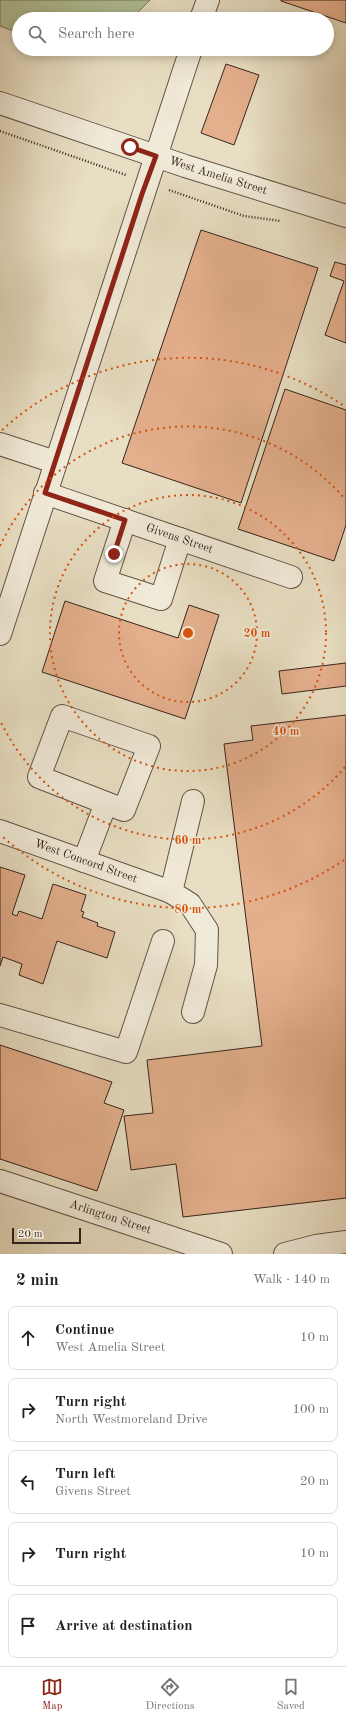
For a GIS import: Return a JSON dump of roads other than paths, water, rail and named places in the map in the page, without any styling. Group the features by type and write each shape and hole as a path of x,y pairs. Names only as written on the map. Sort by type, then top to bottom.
{"street":[{"path":"204,12 208,0"},
{"path":"2,623 189,56"},
{"name":"West Amelia Street","path":"0,103 156,156 346,216"},
{"path":"0,444 55,462"},
{"name":"Givens Street","path":"45,493 291,577"},
{"path":"125,520 105,581 161,599 180,539"},
{"path":"62,716 149,746 124,810 106,804 39,777 62,716"},
{"path":"171,892 193,801"},
{"path":"84,862 106,804"},
{"name":"West Concord Street","path":"0,831 171,892 190,904 207,930 206,965 193,1012"},
{"path":"0,1014 126,1052 163,941"},
{"name":"Arlington Street","path":"0,1181 221,1254"},
{"path":"285,1254 316,1246 346,1242"}]}
